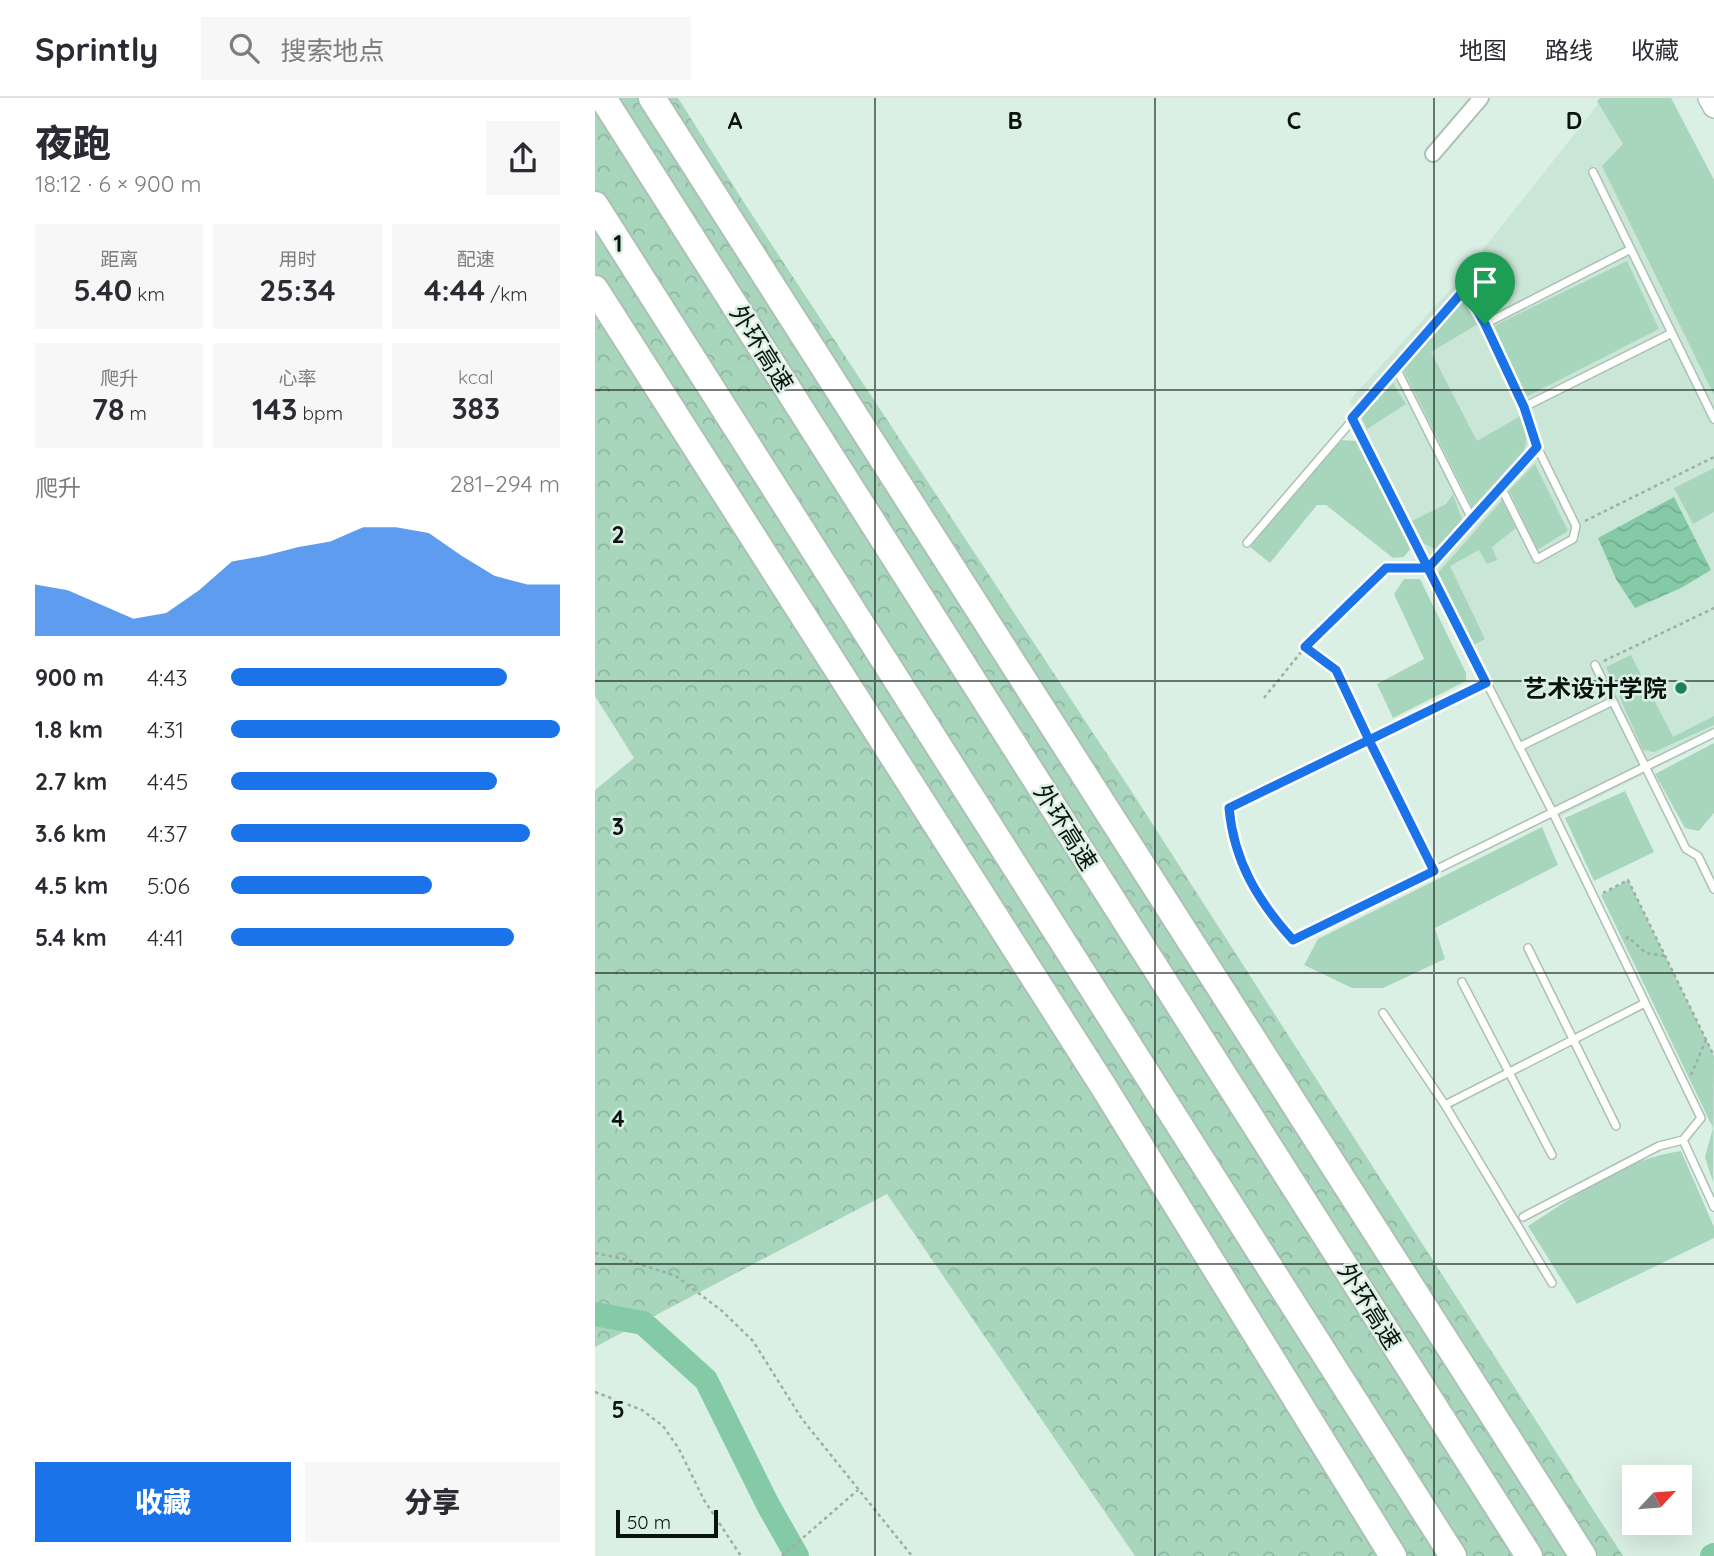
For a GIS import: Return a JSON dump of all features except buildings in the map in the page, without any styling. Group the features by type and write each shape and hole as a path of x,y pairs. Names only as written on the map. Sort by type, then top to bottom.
{"highway":[{"name":"外环高速","path":"603,98 1529,1556"},
{"path":"652,98 1583,1556"},
{"path":"595,205 1453,1556"},
{"path":"595,289 1097,1077 1393,1556"}],"main road":[{"path":"1709,98 1714,107"}],"street":[{"path":"1433,154 1481,98"}],"lane":[{"path":"1594,172 1714,419"},
{"path":"1485,324 1631,249"},
{"path":"1247,543 1465,289 1485,324 1524,407 1537,447 1576,526 1573,538 1537,559 1502,489"},
{"path":"1524,407 1672,333"},
{"path":"1396,368 1473,521"},
{"path":"1352,418 1553,813 1701,1118 1683,1140 1658,1146 1523,1217"},
{"path":"1428,568 1502,489 1537,447"},
{"path":"1595,665 1686,849 1698,856 1714,889"},
{"path":"1486,683 1229,808 1232,840 1252,884 1269,913 1293,940 1714,733"},
{"path":"1519,747 1613,701"},
{"path":"1369,740 1434,871"},
{"path":"1528,948 1571,1040 1616,1126"},
{"path":"1462,982 1552,1155"},
{"path":"1445,1105 1645,1003"},
{"path":"1383,1013 1445,1105 1552,1283"},
{"path":"1683,1140 1714,1207"},
{"path":"1705,1186 1713,1182"}],"path":[{"path":"1576,526 1714,457"},
{"path":"1263,698 1305,647 1386,568 1428,568"},
{"path":"1595,665 1714,608"},
{"path":"1305,647 1336,670 1369,740"},
{"path":"1594,898 1628,880 1714,1056"},
{"path":"1616,943 1628,937 1646,953 1665,956"},
{"path":"1683,1080 1697,1065 1706,1040"},
{"path":"595,1253 624,1258 676,1276 722,1311 753,1341 802,1419 912,1556"},
{"path":"595,1392 642,1410 663,1426 679,1449 704,1500 741,1556"},
{"path":"782,1556 860,1489"}],"shaded area":[{"path":"1603,98 1671,98 1714,180 1714,739 1559,817 1349,401 1458,281"}],"green space":[{"path":"595,98 678,98 1130,789 1623,1556 1135,1556 887,1194 595,1347 595,790 634,758 595,696"},
{"path":"1600,98 1671,98 1714,180 1714,395 1602,166 1623,144 1597,101"},
{"path":"1627,261 1659,329 1526,397 1494,326"},
{"path":"1467,299 1478,324 1431,352 1477,441 1522,415 1527,437 1524,451 1473,509 1403,369 1455,304"},
{"path":"1393,383 1406,404 1367,429 1361,417"},
{"path":"1338,440 1358,441 1411,548 1404,557 1393,558 1326,505 1317,505 1270,563 1250,547"},
{"path":"1535,464 1568,531 1537,550 1509,490"},
{"path":"1714,468 1714,512 1693,524 1674,488"},
{"path":"1453,494 1463,522 1435,549 1423,543 1412,521 1446,504"},
{"path":"1503,499 1516,528 1492,547 1497,560 1487,564 1479,550 1450,566 1485,639 1474,645 1438,573"},
{"path":"1404,579 1420,579 1466,673 1466,681 1393,718 1377,684 1424,659 1394,594"},
{"path":"1631,655 1673,737 1714,716 1714,725 1654,752 1643,750 1606,667"},
{"path":"1714,743 1714,813 1699,831 1685,828 1655,774"},
{"path":"1625,791 1654,852 1594,881 1565,818"},
{"path":"1542,827 1558,865 1435,928 1445,959 1383,988 1352,988 1304,965 1318,939"},
{"path":"1628,880 1714,1056 1713,1182 1705,1157 1713,1128 1601,895"},
{"path":"1681,1151 1714,1227 1714,1238 1577,1304 1528,1226 1621,1170 1641,1161"}],"water":[{"path":"1674,497 1711,570 1681,588 1635,608 1616,579 1598,538"}],"waterway":[{"path":"595,1314 643,1323 706,1380 768,1505 797,1556"}],"place":[{"name":"艺术设计学院","path":"1681,688"}],"route":[{"path":"1485,324 1465,289 1352,418 1428,568 1486,683 1369,740 1434,871 1293,940 1269,913 1252,884 1232,840 1229,808 1369,740 1336,670 1305,647 1318,631 1386,568 1428,568 1502,489 1537,447 1524,407 1485,324"}]}
